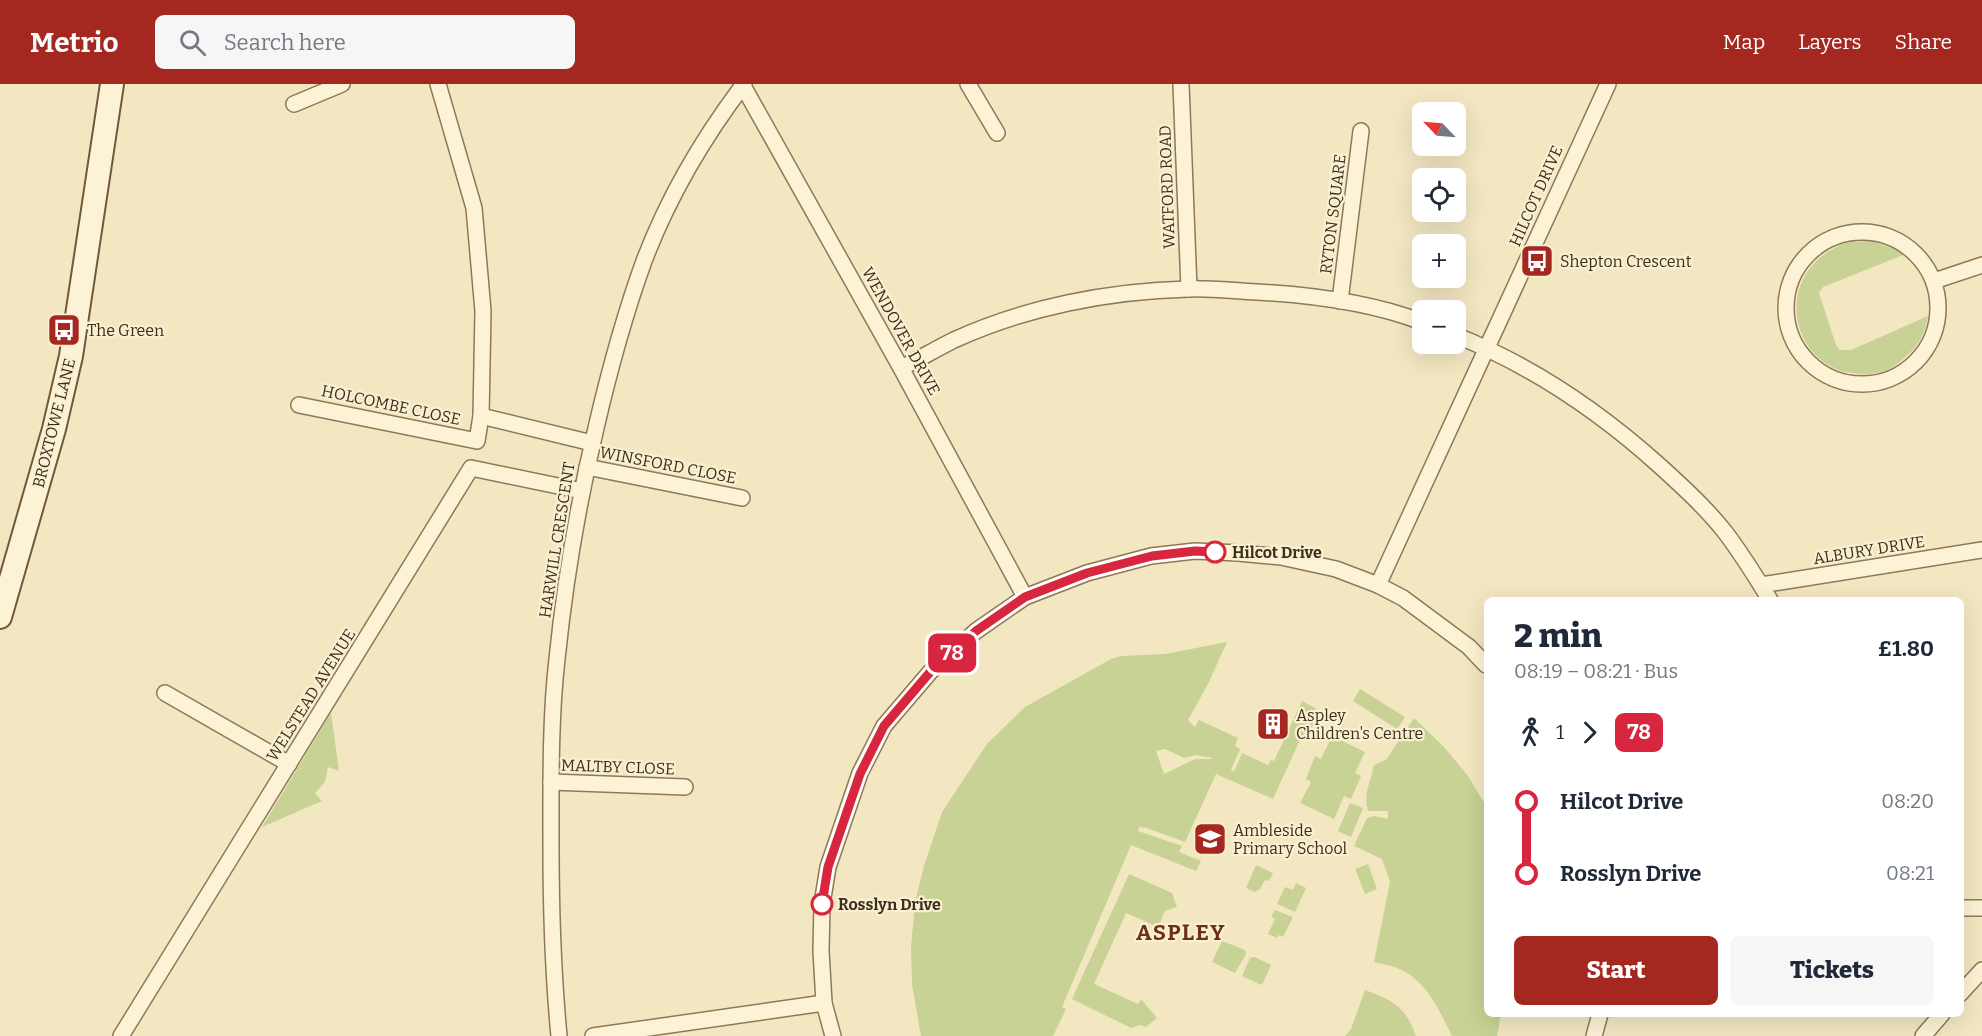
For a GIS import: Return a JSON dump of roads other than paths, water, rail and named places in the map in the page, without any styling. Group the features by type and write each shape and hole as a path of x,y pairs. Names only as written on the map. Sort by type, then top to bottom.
{"main road":[{"name":"BROXTOWE LANE","path":"0,617 43,470 71,356 112,84"}],"street":[{"path":"294,104 342,84"},
{"path":"438,84 474,208 483,311 481,416 592,443"},
{"name":"WENDOVER DRIVE","path":"743,84 1025,597"},
{"name":"HARWILL CRESCENT","path":"559,1036 552,927 551,782 557,660 571,549 582,491 615,353 645,260 676,192 703,143 743,84"},
{"path":"968,84 997,133"},
{"name":"WATFORD ROAD","path":"1181,84 1189,289"},
{"name":"HILCOT DRIVE","path":"1378,585 1608,84"},
{"name":"RYTON SQUARE","path":"1340,301 1361,131"},
{"path":"1854,231 1880,233 1903,243 1922,260 1934,282 1939,306 1935,332 1924,354 1905,372 1882,382 1857,385 1832,379 1811,366 1795,346 1786,322 1786,297 1794,273 1809,252 1830,238 1854,231"},
{"path":"1934,282 1982,265"},
{"path":"901,368 955,340 1016,316 1065,303 1121,294 1189,289 1291,294 1340,301 1412,318"},
{"path":"1466,339 1540,376 1594,411 1638,446 1686,489 1724,531 1768,597"},
{"name":"HOLCOMBE CLOSE","path":"299,405 477,441 481,416"},
{"name":"WINSFORD CLOSE","path":"587,467 742,498"},
{"name":"WELSTEAD AVENUE","path":"121,1036 471,468 582,491"},
{"name":"ALBURY DRIVE","path":"1761,585 1982,550"},
{"path":"833,1036 824,1003 821,951 822,915 828,867 860,774 884,726 931,671 976,631 1025,597 1087,573 1152,556 1195,551 1238,553 1303,561 1336,569 1378,585 1403,598 1468,647 1484,663"},
{"path":"165,693 289,764"},
{"name":"MALTBY CLOSE","path":"551,782 685,788"},
{"path":"1964,908 1982,908"},
{"path":"1964,990 1982,970"},
{"path":"593,1036 824,1003"},
{"path":"1594,1036 1599,1017"},
{"path":"1923,1036 1939,1017"}],"place":[{"name":"Shepton Crescent","path":"1537,261"},
{"name":"The Green","path":"64,330"},
{"name":"Hilcot Drive","path":"1215,552"},
{"name":"Aspley Children's Centre","path":"1273,724"},
{"name":"Ambleside Primary School","path":"1210,839"},
{"name":"Rosslyn Drive","path":"822,904"}],"district":[{"name":"ASPLEY","path":"1181,932"}]}
